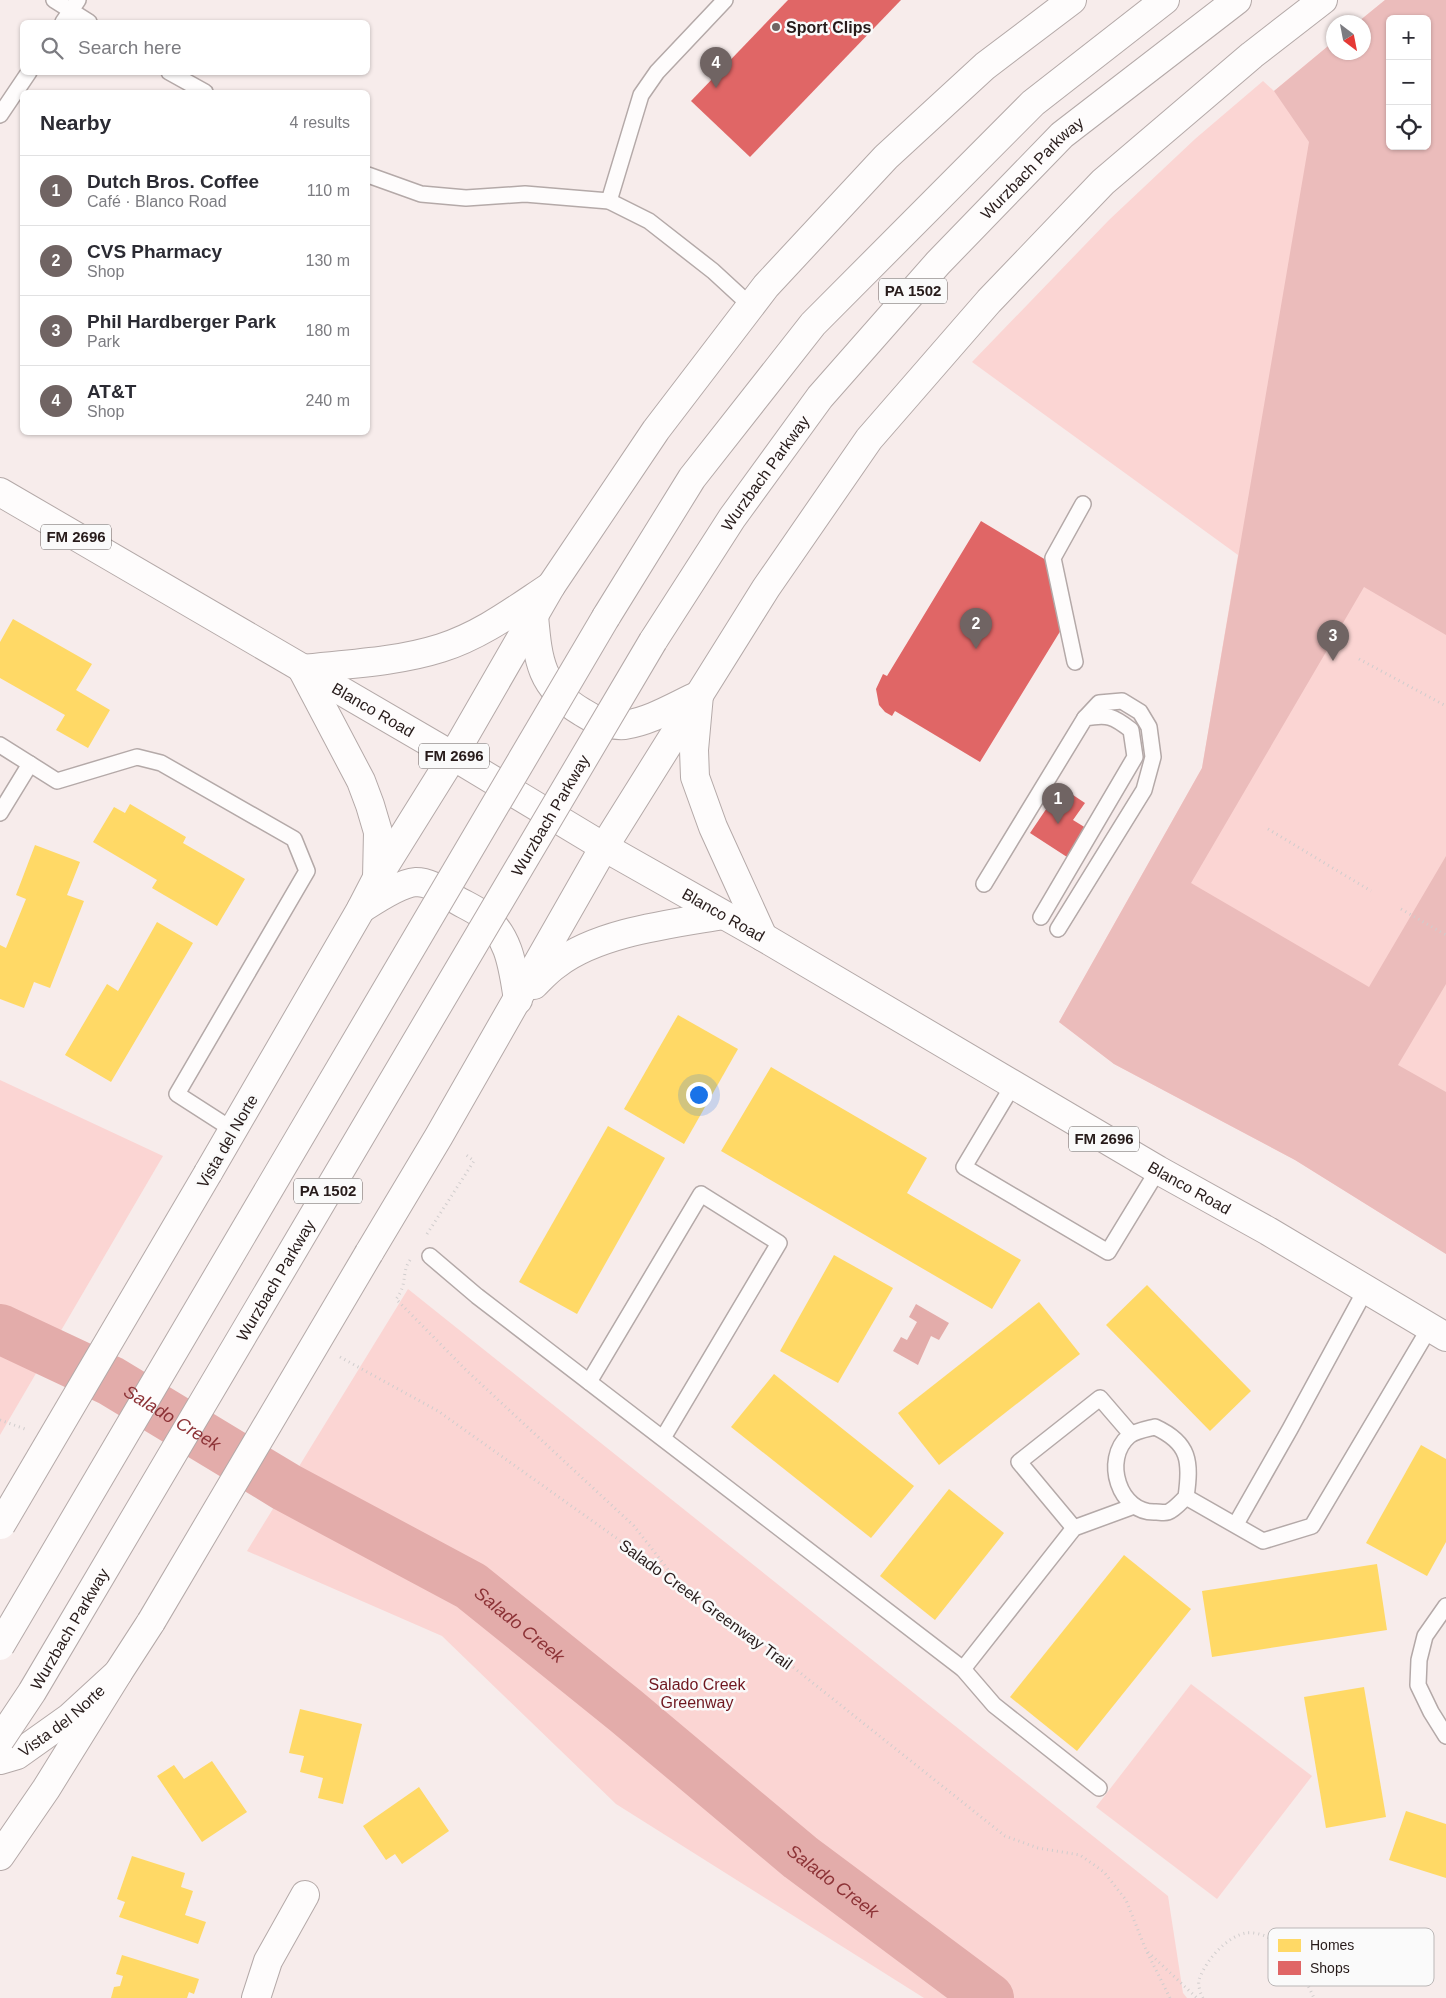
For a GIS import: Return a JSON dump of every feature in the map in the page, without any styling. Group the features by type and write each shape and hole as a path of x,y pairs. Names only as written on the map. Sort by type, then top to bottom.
{"main road":[{"name":"Vista del Norte","path":"0,1525 233,1130 377,878 453,756 550,586 656,430 766,286 886,157 985,66 1072,0"},
{"name":"PA 1502","path":"0,1646 606,617 692,478 814,324 1033,103 1165,0"},
{"name":"Wurzbach Parkway","path":"0,1740 32,1692 653,641 732,518 820,397 938,263 1062,135 1237,0"},
{"path":"0,1856 46,1789 151,1622 518,1000 604,847 766,588 869,440 990,301 1103,182 1252,55 1323,0"},
{"name":"Blanco Road","path":"0,492 453,756 604,847 764,937 1158,1170 1268,1231 1438,1332"},
{"path":"377,878 378,832 370,805 361,781 302,669 414,656 443,648 491,626 550,586"},
{"path":"534,616 537,651 546,676 564,702 586,715 611,724 636,723 699,695"},
{"path":"699,695 694,750 695,777 713,828 764,937"},
{"path":"361,909 384,894 415,882 430,884 475,910 501,934 513,965 518,1000"},
{"path":"518,1000 557,964 577,952 603,941 639,930 723,915"},
{"name":"Vista del Norte","path":"0,1760 17,1754 69,1718 118,1673"},
{"path":"256,1998 268,1961 305,1895"}],"lane":[{"path":"54,0 86,20"},
{"path":"609,201 641,95 657,72 725,0"},
{"path":"0,115 27,75"},
{"path":"175,75 202,90"},
{"path":"370,176 421,194 466,198 526,194 609,201 649,221 713,272 751,306"},
{"path":"1074,662 1053,558 1083,504"},
{"path":"984,884 1085,718 1099,702 1122,701 1140,712 1149,727 1154,757 1144,790 1058,929"},
{"path":"1041,918 1135,758 1131,730 1116,718 1102,715 1085,718"},
{"path":"0,745 58,781 137,757 161,763 294,838 307,871 177,1094 233,1130"},
{"path":"0,813 30,764"},
{"path":"1013,1085 964,1168 1108,1252 1158,1170"},
{"path":"589,1382 701,1194 779,1243 663,1438"},
{"path":"430,1256 477,1296 964,1669 994,1705 1099,1788"},
{"path":"1236,1524 1366,1289"},
{"path":"1186,1498 1236,1524 1263,1541 1312,1526 1438,1332"},
{"path":"1074,1528 1019,1462 1100,1398 1131,1434"},
{"path":"1154,1427 1171,1434 1187,1455 1189,1476 1186,1498 1168,1512 1148,1513 1134,1506 1120,1490 1115,1465 1120,1446 1131,1434 1154,1427"},
{"path":"964,1669 1074,1528 1134,1506"},
{"path":"1446,1606 1425,1636 1418,1660 1418,1686 1446,1736"}],"path":[{"path":"1359,659 1446,706"},
{"path":"1268,829 1371,891"},
{"path":"1401,909 1446,935"},
{"path":"422,1240 474,1160 465,1154"},
{"path":"412,1256 407,1264 403,1290 396,1300 466,1370 634,1526 681,1585"},
{"name":"Salado Creek Greenway Trail","path":"338,1356 438,1411 754,1636 1006,1836 1038,1848 1080,1855 1104,1872 1126,1900 1146,1950 1170,1998"},
{"path":"1203,1998 1199,1981 1209,1959 1227,1942 1247,1932 1268,1938"},
{"path":"1146,1950 1197,1998"},
{"path":"1308,1986 1314,1998"}],"green space":[{"path":"1385,0 1446,0 1446,1254 1295,1160 1114,1064 1059,1022 1202,768 1238,555 972,362 1109,220 1195,139 1263,81 1274,91 1326,48 1326,60 1371,60 1371,15 1367,15"},
{"path":"0,1080 163,1156 0,1435"},
{"name":"Salado Creek Greenway","path":"408,1289 1168,1896 1183,1993 1187,1998 924,1998 616,1804 442,1636 247,1551"},
{"path":"1191,1684 1312,1776 1217,1899 1096,1807"}],"shaded area":[{"path":"1385,0 1446,0 1446,635 1364,587 1191,883 1369,987 1446,856 1446,984 1398,1065 1446,1092 1446,1254 1295,1160 1114,1064 1059,1022 1202,768 1309,142 1274,91 1326,48 1326,60 1371,60 1371,15 1367,15"},
{"path":"916,1304 949,1323 939,1340 931,1336 918,1365 893,1351 901,1337 907,1340 917,1322 909,1317"}],"building: Homes":[{"path":"13,619 92,664 76,690 110,710 88,748 56,730 65,715 0,678 0,642"},
{"path":"130,804 186,837 183,843 245,879 217,926 152,888 157,880 93,842 114,807 125,813"},
{"path":"35,845 80,862 67,895 84,901 50,988 34,982 24,1008 0,999 0,945 6,948 26,899 16,895"},
{"path":"157,922 193,943 111,1082 65,1055 107,984 118,991"},
{"path":"678,1015 738,1049 684,1144 624,1109"},
{"path":"771,1067 927,1158 907,1193 1021,1260 992,1309 721,1151"},
{"path":"608,1126 665,1158 577,1314 519,1282"},
{"path":"834,1255 893,1288 838,1383 780,1351"},
{"path":"1147,1285 1251,1391 1210,1431 1106,1325"},
{"path":"1039,1302 1080,1354 939,1465 898,1413"},
{"path":"774,1374 914,1486 871,1538 731,1427"},
{"path":"1421,1445 1446,1459 1446,1542 1427,1576 1366,1543"},
{"path":"949,1489 1004,1533 935,1620 880,1576"},
{"path":"1124,1555 1191,1609 1077,1751 1010,1697"},
{"path":"1377,1564 1387,1630 1212,1657 1202,1591"},
{"path":"1364,1687 1386,1817 1326,1828 1304,1697"},
{"path":"300,1709 362,1724 343,1804 318,1798 323,1778 300,1772 304,1756 289,1753"},
{"path":"212,1761 247,1812 202,1842 157,1776 174,1765 184,1779"},
{"path":"419,1787 449,1831 402,1864 395,1854 386,1860 363,1826"},
{"path":"1406,1811 1446,1824 1446,1878 1389,1860"},
{"path":"132,1856 185,1873 181,1887 193,1891 185,1915 206,1922 198,1944 119,1917 125,1902 117,1899"},
{"path":"122,1955 199,1979 194,1994 189,1992 187,1998 111,1998 114,1987 120,1986 123,1976 116,1974"}],"building: Shops":[{"path":"788,0 901,0 750,157 691,101"},
{"path":"981,521 1046,560 1064,625 980,762 895,711 892,716 885,712 879,705 876,689 883,674 887,676"},
{"path":"1061,787 1085,803 1073,820 1086,828 1067,857 1030,833"}],"waterway":[{"name":"Salado Creek","path":"0,1329 111,1381 286,1487 471,1586 626,1711 800,1857 989,1998"}],"place":[{"name":"Sport Clips","path":"776,27"},
{"name":"AT&T","path":"716,88"},
{"name":"CVS Pharmacy","path":"976,649"},
{"name":"Phil Hardberger Park","path":"1333,661"},
{"name":"Dutch Bros. Coffee","path":"1058,824"}]}
